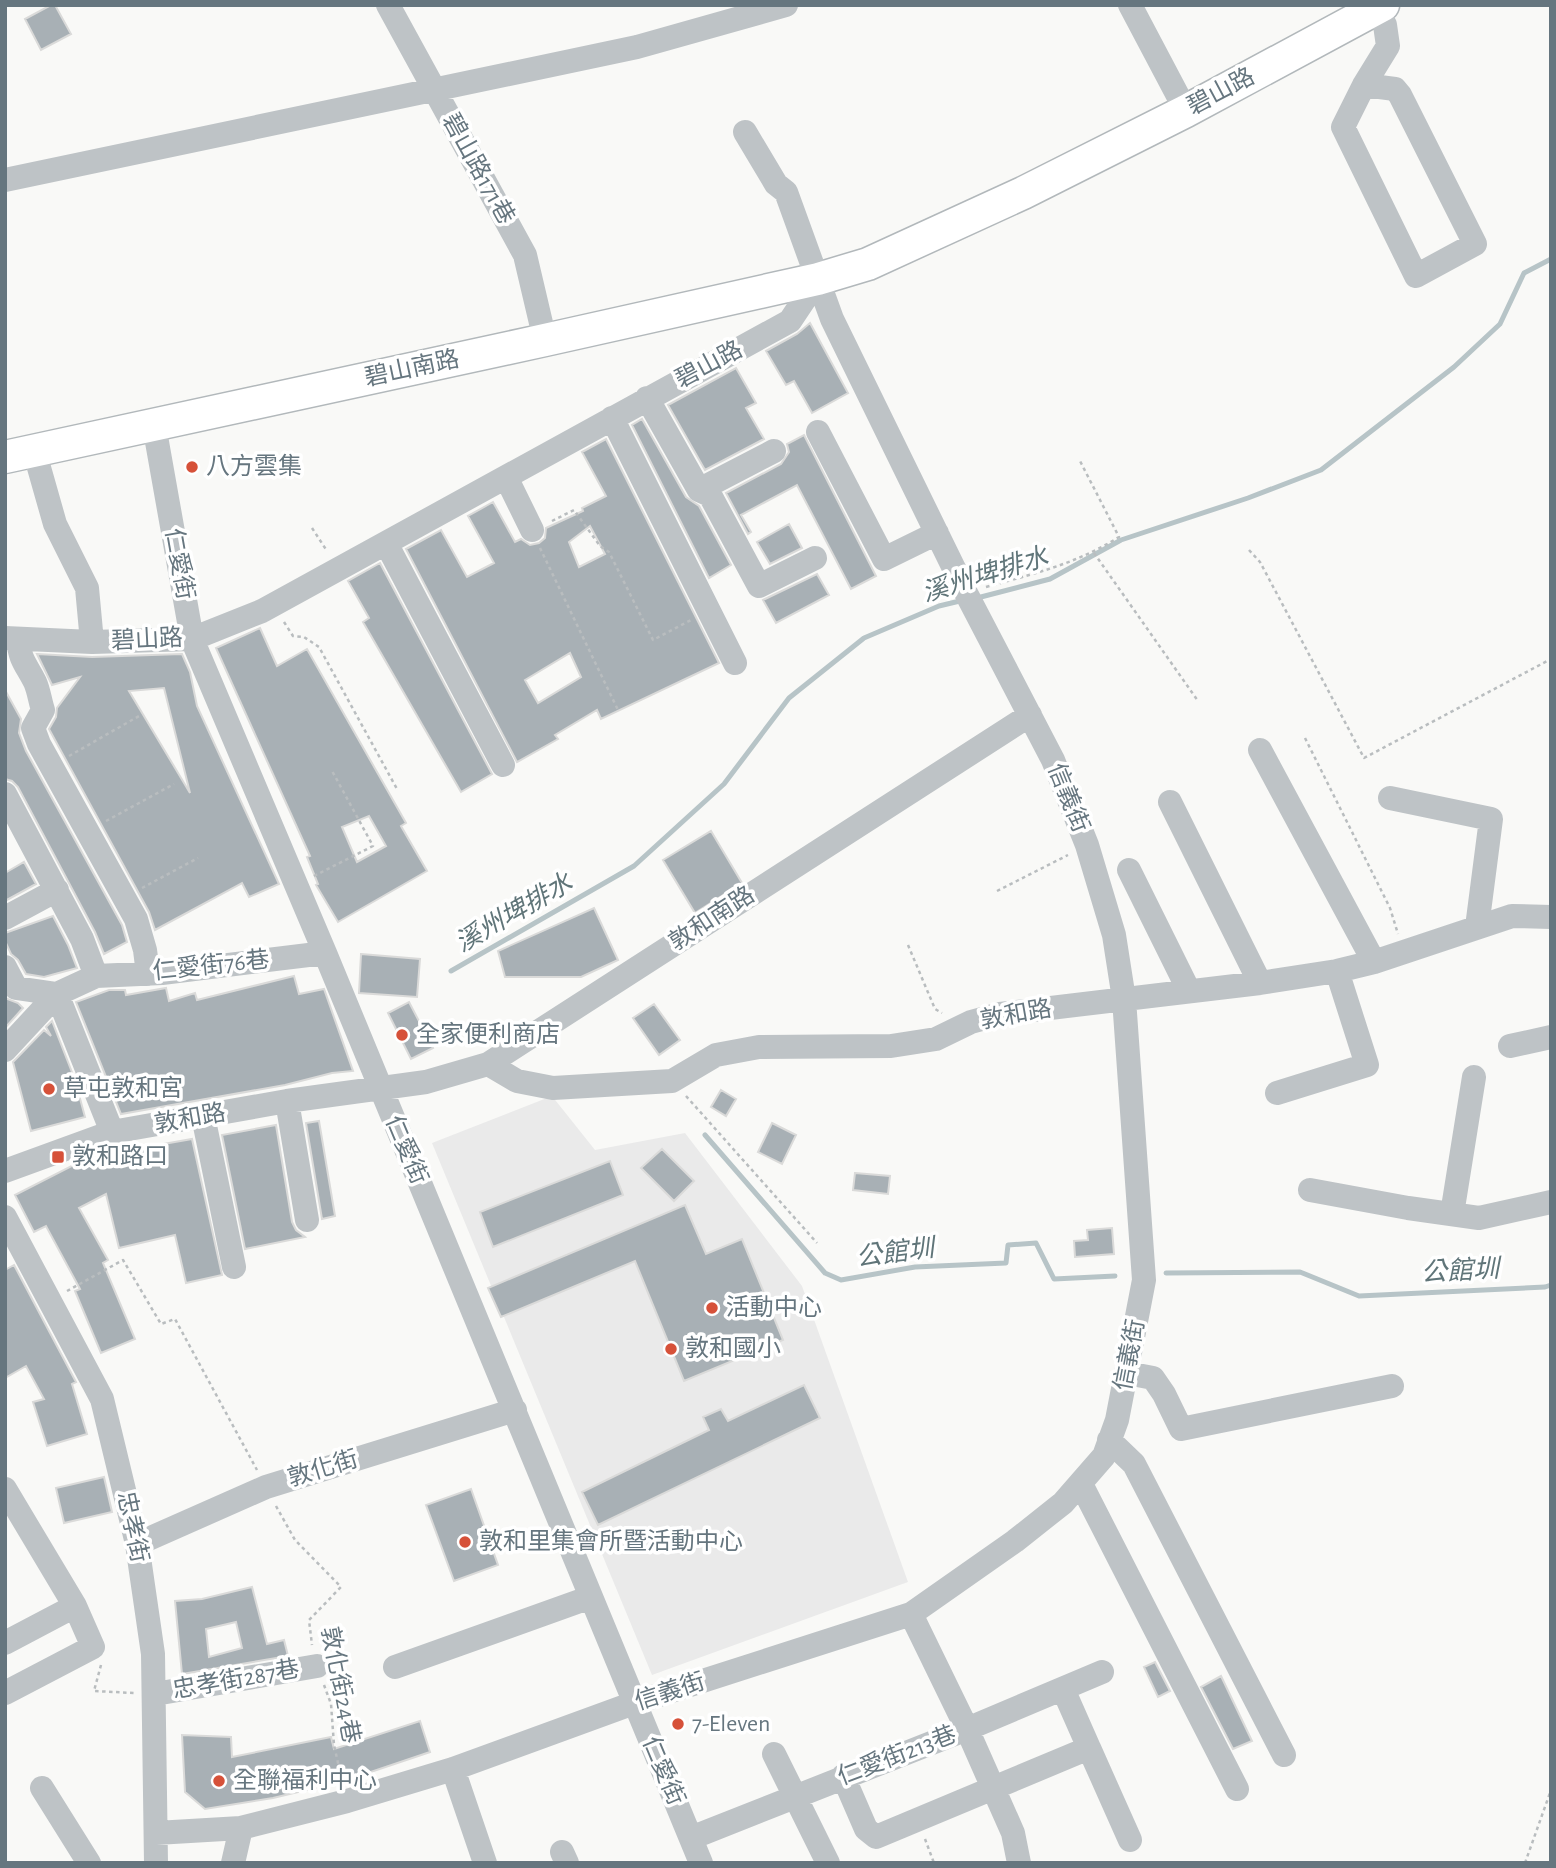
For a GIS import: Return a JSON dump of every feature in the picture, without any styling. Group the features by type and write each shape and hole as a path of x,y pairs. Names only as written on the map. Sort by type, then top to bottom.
{"main road":[{"name":"碧山路","path":"818,278 868,264 1023,193 1186,111 1380,7"},
{"name":"碧山南路","path":"20,454 818,278"}],"street":[{"name":"碧山路171巷","path":"388,5 525,255 545,340"},
{"path":"5,180 637,47 786,5"},
{"path":"1130,5 1186,111"},
{"path":"1364,85 1395,89 1400,95 1475,244 1416,275 1342,127 1364,85 1388,46 1380,7"},
{"name":"信義街","path":"156,1833 241,1828 347,1801 453,1769 634,1703 911,1614 1015,1541 1063,1503 1104,1456 1117,1420 1144,1280 1125,999 1114,934 1087,845 1053,760 966,593 832,319 786,192 776,184 745,132"},
{"name":"碧山路","path":"12,639 92,642 192,639 272,605 790,321 818,278"},
{"path":"647,398 699,490 710,495 759,586 815,558"},
{"path":"612,418 735,663"},
{"name":"仁愛街","path":"154,425 192,639 325,953 701,1863"},
{"path":"818,432 884,559 937,533"},
{"path":"699,490 774,451"},
{"path":"20,454 87,589 92,642"},
{"path":"506,477 532,530"},
{"path":"386,543 503,765"},
{"path":"12,639 35,682 43,710 33,728 39,744 126,897 143,940 148,974"},
{"name":"敦和南路","path":"380,1089 426,1082 488,1064 1030,715"},
{"path":"1260,750 1374,962"},
{"path":"5,794 82,939 96,975 57,994 5,1050"},
{"path":"1390,798 1492,819 1477,927"},
{"path":"1170,802 1259,983"},
{"path":"1129,870 1189,992"},
{"path":"5,918 57,890"},
{"name":"敦和路","path":"488,1064 517,1081 554,1088 672,1081 716,1055 758,1047 891,1046 936,1040 971,1022 1000,1014 1337,971 1374,962 1512,916 1551,917"},
{"name":"仁愛街76巷","path":"96,975 148,974 325,953"},
{"path":"5,967 16,988 57,994"},
{"path":"1277,1093 1367,1065 1337,971"},
{"path":"57,994 112,1132"},
{"path":"1510,1046 1551,1037"},
{"path":"1452,1214 1474,1077"},
{"name":"敦和路","path":"5,1171 112,1132 287,1101 380,1089"},
{"path":"287,1101 307,1220"},
{"path":"203,1116 234,1266"},
{"path":"1310,1190 1479,1218 1551,1202"},
{"name":"忠孝街","path":"5,1217 102,1399 137,1544 153,1654 156,1863"},
{"path":"1127,1373 1153,1378 1181,1429 1392,1386"},
{"name":"敦化街","path":"137,1544 266,1487 515,1410"},
{"path":"1109,1440 1134,1464 1284,1755"},
{"path":"1081,1484 1237,1789"},
{"path":"5,1693 93,1647 75,1606 6,1491"},
{"path":"395,1667 591,1597"},
{"path":"5,1643 75,1606"},
{"path":"911,1614 967,1729 1013,1833 1019,1863"},
{"name":"忠孝街287巷","path":"155,1694 317,1666"},
{"name":"仁愛街213巷","path":"691,1838 967,1729 1102,1672"},
{"path":"1063,1689 1130,1840"},
{"path":"844,1776 866,1829 876,1837 1089,1748"},
{"path":"774,1754 828,1863"},
{"path":"453,1769 485,1863"},
{"path":"42,1788 89,1863"},
{"path":"233,1863 241,1828"}],"path":[{"path":"966,593 1070,563 1119,537 1079,458"},
{"path":"618,710 532,530 574,510 600,546 609,552 653,640 709,610"},
{"path":"312,528 338,569"},
{"path":"1250,550 1260,562 1364,758 1551,659"},
{"path":"1094,552 1198,701"},
{"path":"272,605 293,636 304,637 319,647 397,789"},
{"path":"52,766 139,716"},
{"path":"1305,738 1391,908 1403,952"},
{"path":"296,885 373,846 331,769"},
{"path":"89,831 174,784"},
{"path":"997,891 1087,845"},
{"path":"126,897 198,858"},
{"path":"908,945 935,1009 971,1022"},
{"path":"672,1081 817,1243"},
{"name":"敦化街24巷","path":"51,1300 123,1260 161,1324 175,1319 295,1540 341,1587 309,1620 317,1666 331,1704 334,1745 347,1801"},
{"path":"93,1647 102,1664 94,1691 155,1694"},
{"path":"1525,1863 1551,1790"},
{"path":"918,1819 934,1863"}],"shaded area":[{"name":"敦和國小","path":"552,1096 595,1150 685,1133 802,1286 908,1582 652,1675 432,1143"}],"building":[{"path":"55,5 71,34 41,50 25,19"},
{"path":"810,323 848,393 812,413 794,381 786,385 766,351 797,334"},
{"path":"736,368 756,403 746,408 764,439 705,470 668,405"},
{"path":"642,419 686,497 699,506 731,565 709,578 632,425"},
{"path":"804,435 876,576 851,589 797,485 741,515 751,532 748,534 726,493 781,464 789,452 787,444"},
{"path":"606,439 719,663 601,719 597,710 555,735 558,739 517,762 406,549 441,530 467,577 494,563 468,516 493,502 515,542 521,539 530,545 539,543 545,538 546,528 583,511 582,508 606,496 582,452","holes":["590,526 605,554 579,567 569,542","570,653 581,677 538,703 525,680"]},
{"path":"789,524 802,548 770,564 757,542"},
{"path":"380,563 492,774 461,792 363,622 369,618 348,581"},
{"path":"817,574 829,595 776,623 763,600"},
{"path":"260,628 277,666 307,649 406,823 401,826 427,871 338,922 316,885 318,884 307,857 310,856 216,648","holes":["369,816 386,846 357,862 342,827"]},
{"path":"37,654 92,657 182,654 190,672 197,706 279,884 249,897 242,883 155,930 149,912 49,729 56,717 57,708 80,677 52,685","holes":["164,688 190,793 129,691"]},
{"path":"5,690 21,719 19,733 26,751 122,925 127,942 104,954 18,787 5,779"},
{"path":"711,831 742,883 695,913 663,860"},
{"path":"24,862 36,884 5,901 5,873"},
{"path":"594,908 618,960 581,977 505,977 498,951"},
{"path":"53,916 77,968 44,977 26,974 11,954 5,941 5,933"},
{"path":"361,954 420,959 417,997 359,993"},
{"path":"294,976 299,994 324,989 353,1071 121,1114 76,1002 109,990 125,990 126,995 166,988 169,1001 195,993 197,1000"},
{"path":"5,998 23,1008 5,1028"},
{"path":"409,1002 433,1048 411,1059 388,1013"},
{"path":"654,1004 680,1040 659,1055 633,1018"},
{"name":"草屯敦和宮","path":"52,1021 75,1080 85,1117 31,1131 13,1062 44,1030 51,1036 46,1027"},
{"path":"721,1090 736,1099 726,1116 711,1107"},
{"path":"319,1121 335,1216 322,1219 306,1123"},
{"path":"772,1123 796,1135 782,1164 758,1152"},
{"path":"276,1125 292,1222 296,1230 305,1237 245,1249 222,1135"},
{"path":"192,1139 222,1275 186,1283 175,1235 119,1248 106,1194 79,1208 108,1260 103,1263 135,1339 101,1353 75,1291 80,1289 46,1226 34,1232 15,1195 93,1155 99,1167 137,1159 135,1149"},
{"path":"662,1149 694,1181 674,1201 641,1168"},
{"path":"610,1161 623,1195 493,1247 480,1212"},
{"path":"855,1173 890,1176 888,1194 853,1190"},
{"path":"685,1205 706,1254 742,1239 783,1340 684,1381 635,1261 501,1317 488,1288"},
{"path":"1112,1228 1114,1254 1075,1257 1074,1241 1088,1240 1087,1230"},
{"path":"14,1265 76,1382 72,1384 87,1434 47,1446 33,1402 44,1399 26,1366 5,1378 5,1270"},
{"path":"804,1385 820,1418 598,1525 582,1492 709,1430 703,1417 721,1409 728,1421"},
{"path":"104,1477 112,1512 64,1523 56,1488"},
{"name":"敦和里集會所暨活動中心","path":"471,1489 498,1565 454,1581 426,1505"},
{"path":"252,1587 267,1644 284,1640 288,1656 182,1674 175,1601 202,1599","holes":["236,1622 242,1648 209,1657 206,1629"]},
{"path":"1155,1662 1170,1691 1158,1697 1144,1667"},
{"path":"1221,1676 1252,1741 1233,1749 1201,1687"},
{"path":"420,1721 430,1752 344,1781 273,1798 205,1809 185,1792 182,1735 231,1737 232,1757 331,1737 334,1749"}],"waterway":[{"name":"溪州埤排水","path":"977,598 1050,579 1121,540 1248,498 1321,470 1454,367 1500,324 1524,273 1551,259"},
{"name":"溪州埤排水","path":"451,971 634,866 724,784 789,698 864,638 939,606 964,600"},
{"name":"公館圳","path":"705,1135 825,1273 841,1280 915,1267 1006,1263 1008,1245 1036,1243 1054,1279 1115,1276"},
{"name":"公館圳","path":"1166,1273 1300,1272 1359,1296 1551,1285"}],"place":[{"name":"八方雲集","path":"192,467"},
{"name":"全家便利商店","path":"402,1035"},
{"name":"草屯敦和宮","path":"49,1089"},
{"name":"敦和路口","path":"58,1157"},
{"name":"活動中心","path":"712,1308"},
{"name":"敦和國小","path":"671,1349"},
{"name":"敦和里集會所暨活動中心","path":"465,1542"},
{"name":"7-Eleven","path":"678,1724"},
{"name":"全聯福利中心","path":"219,1781"}]}
